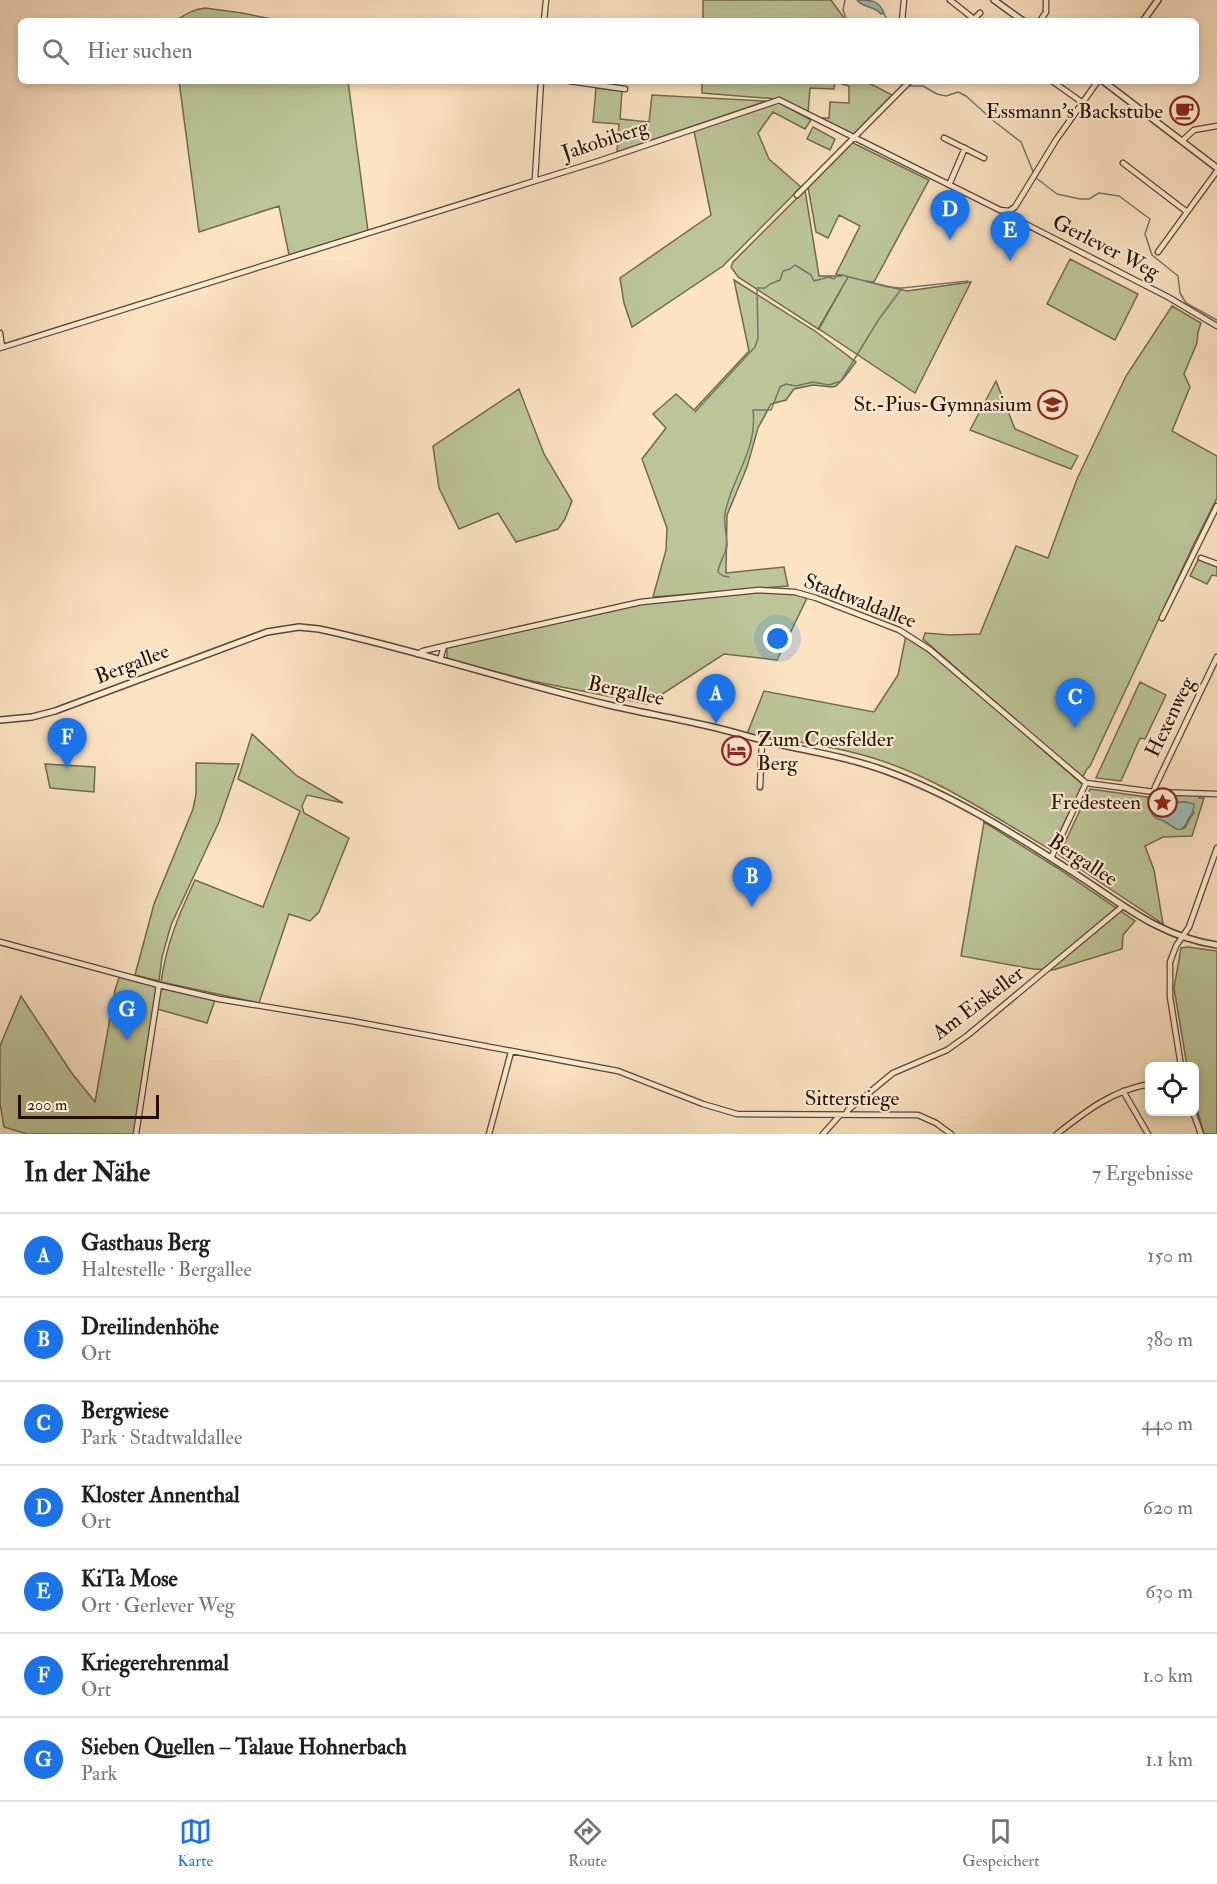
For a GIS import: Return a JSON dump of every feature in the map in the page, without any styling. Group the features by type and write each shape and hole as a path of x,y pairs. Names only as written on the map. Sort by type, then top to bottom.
{"street":[{"path":"544,18 546,0"},
{"path":"902,18 904,0"},
{"path":"950,0 971,18"},
{"path":"994,0 1019,18"},
{"path":"1042,18 1046,12 1046,0"},
{"path":"1145,18 1158,0"},
{"path":"975,18 980,13"},
{"name":"Jakobiberg","path":"541,84 535,179 599,161 779,100"},
{"name":"Jakobiberg","path":"590,84 624,89"},
{"path":"797,195 906,84"},
{"path":"1056,84 1083,103"},
{"path":"1009,211 1016,207 1056,140 1096,84"},
{"path":"1107,84 1217,169 1158,252"},
{"name":"Gerlever Weg","path":"779,100 1000,210 1009,211 1010,216 1150,288 1217,326"},
{"path":"1182,141 1196,129 1217,126"},
{"path":"944,138 984,158"},
{"path":"949,185 965,148"},
{"path":"1123,163 1187,212"},
{"path":"0,333 1,347 535,179"},
{"path":"1162,618 1217,506"},
{"path":"1201,558 1217,564"},
{"name":"Stadtwaldallee","path":"418,654 444,646 641,602 759,590 795,592 881,623 914,639 929,649 1086,783"},
{"name":"Bergallee","path":"0,720 32,717 55,711 242,640 277,629 319,628 584,699 699,724 886,771 943,796 1051,858 1158,928 1183,938 1217,945"},
{"path":"440,660 444,646"},
{"name":"Hexenweg","path":"1154,792 1217,657"},
{"path":"760,787 762,741"},
{"path":"1051,858 1086,783 1154,792 1217,794"},
{"path":"1180,1062 1172,1014 1170,962 1194,913 1217,848"},
{"name":"Am Eiskeller","path":"846,1114 892,1073 947,1050 968,1035 1123,906"},
{"name":"Sitterstiege","path":"0,942 219,999 352,1021 618,1071 726,1112 918,1115 928,1118 951,1134"},
{"path":"136,1134 159,985"},
{"path":"489,1134 511,1052"},
{"path":"1058,1134 1100,1103 1123,1091 1145,1085"},
{"path":"1123,1091 1148,1134"},
{"path":"823,1134 840,1115"},
{"path":"1194,1116 1201,1134"}],"green space":[{"path":"703,0 831,0 844,18 703,18"},
{"path":"205,8 267,18 180,18"},
{"path":"179,84 348,84 368,231 289,255 279,206 199,232"},
{"path":"702,84 835,84 834,89 810,88 808,113 778,99 702,93"},
{"path":"842,84 871,84 892,95 852,136 822,120 822,118 829,118 830,102 849,103 849,86"},
{"path":"596,88 622,91 620,119 649,122 652,95 766,101 617,152 619,124 593,122"},
{"path":"778,102 811,120 805,129 773,112 758,133 769,159 801,187 723,266 632,327 624,303 620,278 711,215 694,131"},
{"path":"813,127 835,139 830,150 807,139"},
{"path":"851,142 929,180 874,282 865,281 907,291 971,282 915,393 819,329 848,277 818,329 738,277 731,267 733,262 805,190 819,276 842,276 836,274 860,226 839,215 828,238 816,232 808,187"},
{"path":"1070,259 1138,294 1115,340 1047,304"},
{"path":"734,280 815,331 856,362 836,386 813,385 794,389 786,400 771,404 758,428 747,467 727,515 726,573 784,567 788,586 653,597 666,550 667,528 642,459 666,428 653,414 676,394 694,410 749,351"},
{"path":"1172,306 1201,323 1197,343 1184,374 1190,387 1172,431 1217,456 1217,498 1090,766 1082,778 923,639 925,633 980,634 1016,546 1048,558 1077,479 1126,376"},
{"path":"996,381 1015,429 1078,456 1071,469 970,430"},
{"path":"519,389 544,454 572,501 558,529 516,542 498,513 459,529 439,488 433,446"},
{"path":"1199,558 1217,566 1217,576 1212,575 1207,584 1190,576"},
{"path":"758,592 789,593 807,598 777,660 724,654 647,704 527,680 447,659 447,647 652,601"},
{"path":"906,635 928,650 1083,785 1051,850 958,795 885,762 832,748 747,734 764,691 874,712 898,675"},
{"path":"1140,682 1166,695 1145,739 1140,738 1121,781 1096,778"},
{"path":"252,734 297,776 343,803 307,795 302,806 304,813 349,838 319,912 310,921 289,914 259,1003 161,982 174,930 195,880 263,907 300,811 238,779"},
{"path":"196,763 239,764 219,822 171,925 162,957 159,981 135,975 154,904 193,809 196,794"},
{"path":"45,764 95,767 94,792 50,788"},
{"path":"1090,789 1154,798 1157,794 1201,795 1199,798 1204,798 1192,836 1163,837 1145,846 1154,870 1163,924 1059,855","holes":["1186,802 1194,813 1186,826 1180,829 1160,819 1168,803"]},
{"path":"984,822 1059,869 1135,921 1123,935 1122,949 1053,970 1033,969 961,956"},
{"path":"1181,948 1217,951 1217,1134 1204,1134 1199,1116 1199,1062 1186,1062 1174,988"},
{"path":"120,975 158,986 135,1134 27,1134 4,1127 0,1103 0,1046 21,996 71,1072 95,1102 115,990"},
{"path":"161,987 215,1000 207,1023 157,1009"}],"water":[{"path":"857,0 874,2 880,5 884,13 881,14"},
{"path":"1168,803 1194,804 1182,829 1177,829 1152,814 1153,809"}],"waterway":[{"path":"845,0 843,10 846,18"},
{"path":"883,12 886,18"},
{"path":"907,86 923,86 946,96 958,92 966,96 1021,142 1034,174"},
{"path":"1036,178 1057,194 1080,199 1089,199 1099,193 1119,196 1150,219 1145,234 1152,255 1178,276 1180,293 1186,303 1217,320"},
{"path":"695,412 755,347 758,338 757,288 765,288 780,280 783,271 795,265 811,275 814,281 829,277 834,279 842,275 888,287 901,288"},
{"path":"729,577 718,572 727,545 725,513 752,438 753,410 771,410 780,387 786,384 796,386 813,382 829,385 841,381 879,319 902,288 968,281"}],"place":[{"name":"Essmann's Backstube","path":"1184,111"},
{"name":"Kloster Annenthal","path":"950,240"},
{"name":"KiTa Mose","path":"1010,261"},
{"name":"St.-Pius-Gymnasium","path":"1053,404"},
{"name":"Gasthaus Berg","path":"716,724"},
{"name":"Bergwiese","path":"1075,728"},
{"name":"Zum Coesfelder Berg","path":"736,751"},
{"name":"Kriegerehrenmal","path":"67,768"},
{"name":"Fredesteen","path":"1162,802"},
{"name":"Dreilindenhöhe","path":"752,907"},
{"name":"Sieben Quellen – Talaue Hohnerbach","path":"127,1040"}]}
